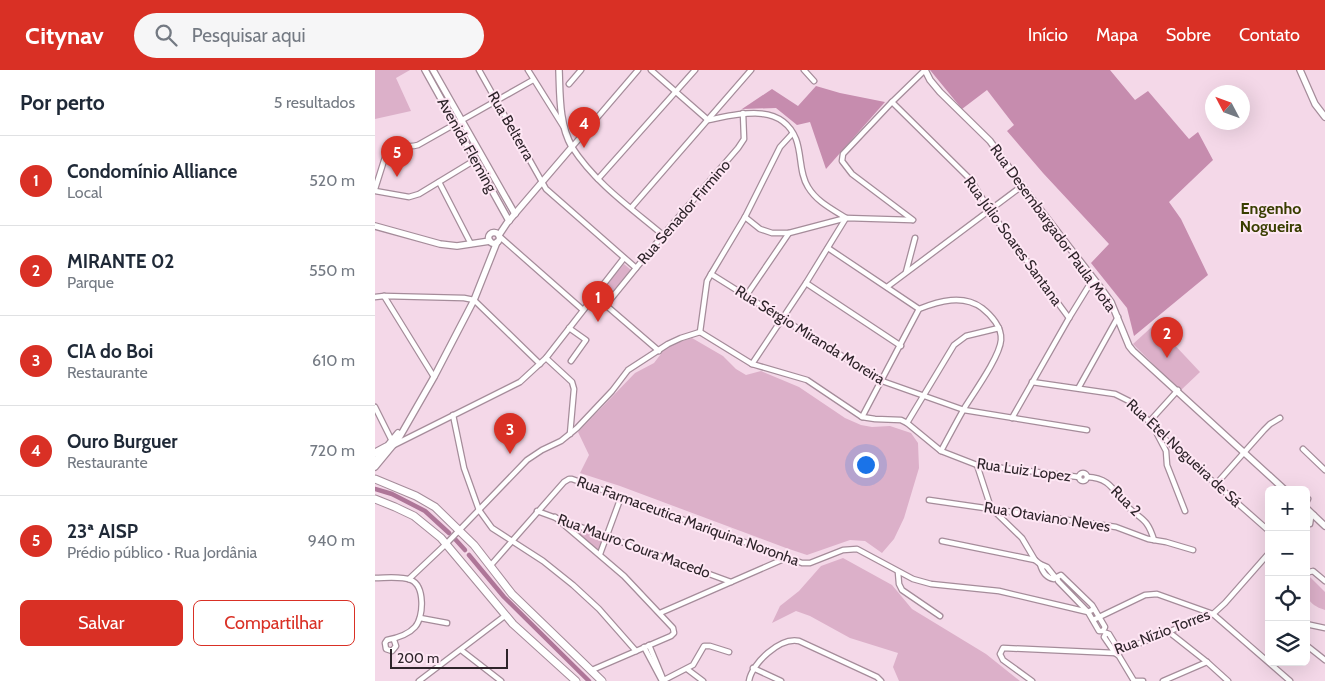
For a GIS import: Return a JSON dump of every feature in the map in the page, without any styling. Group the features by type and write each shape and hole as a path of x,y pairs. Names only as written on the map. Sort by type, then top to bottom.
{"main road":[{"name":"Avenida Fleming","path":"425,70 508,222"},
{"name":"Avenida Fleming","path":"433,70 515,214"},
{"path":"375,467 412,416 475,300 491,256 495,238 572,147 566,137 563,126 559,70"},
{"name":"Rua Desembargador Paula Mota","path":"925,70 930,80 940,92 990,141 1111,302 1129,346 1133,351 1281,486"},
{"path":"1300,70 1315,104 1325,117"},
{"path":"375,226 440,244 457,246 495,238"},
{"path":"375,453 391,444"},
{"path":"375,461 391,444"},
{"path":"375,480 416,496 435,507 491,566 512,594 602,681"},
{"path":"375,499 413,516 448,542 513,624 576,681"},
{"path":"1310,509 1325,526"}],"street":[{"name":"Rua Belterra","path":"479,70 546,189 636,268"},
{"path":"528,70 563,126"},
{"path":"569,84 581,70"},
{"path":"639,70 572,147 583,165 598,180 663,235"},
{"path":"651,70 708,120"},
{"path":"598,180 695,70"},
{"path":"631,208 751,70"},
{"path":"804,70 814,81"},
{"path":"745,217 760,229 771,234 789,233 846,218 913,220 852,174 842,161 843,154 925,70"},
{"path":"475,160 419,194 409,198 375,190 387,151 390,148 397,145 408,148 418,146 533,80"},
{"name":"Rua Júlio Soares Santana","path":"892,102 971,180 990,210 1069,318"},
{"path":"708,120 743,113 770,114 784,121 796,139 803,178 808,188 820,202 846,218"},
{"name":"Rua Senador Firmino","path":"606,305 663,235 739,148 744,139 743,113"},
{"path":"700,332 707,281 745,217 780,147 792,134"},
{"path":"439,182 471,244"},
{"path":"887,288 1022,186"},
{"path":"752,364 846,218"},
{"path":"746,296 789,233"},
{"path":"495,238 506,242 583,310"},
{"path":"906,272 915,238"},
{"path":"828,248 919,310"},
{"path":"375,408 391,444 520,382 546,358 624,258"},
{"name":"Rua Sérgio Miranda Moreira","path":"711,274 882,381 964,410 1087,430"},
{"path":"1012,418 1093,279"},
{"path":"805,284 901,346"},
{"path":"594,295 659,352"},
{"path":"385,296 434,377"},
{"path":"375,297 464,298 475,300 540,364"},
{"path":"862,416 919,310 941,302 953,300 969,301 986,312 999,328 1001,338 999,349 941,451"},
{"path":"1079,387 1118,317"},
{"path":"569,328 586,340 571,361"},
{"path":"409,579 448,542 527,460 570,435 612,391 628,370 681,338 700,332 752,364 807,380 862,416 875,419 901,420 907,423 949,351 958,341 966,336 999,328"},
{"path":"546,358 572,382 574,389 570,435"},
{"name":"Rua Etel Nogueira de Sá","path":"1032,382 1079,387 1121,396 1131,402 1155,428 1265,527"},
{"path":"1149,422 1177,390"},
{"path":"453,415 464,468 479,510 492,528 543,561 573,584 604,614 636,651"},
{"path":"1217,483 1270,424 1280,418"},
{"name":"Rua Luiz Lopez","path":"907,423 941,451 977,465 1079,477 1083,482 1087,478"},
{"path":"1155,428 1156,435 1166,451 1167,465 1185,511"},
{"path":"1303,449 1325,470"},
{"path":"977,465 991,508 1022,538 1035,560 1040,564"},
{"name":"Rua 2","path":"1087,478 1097,477 1110,484 1127,506 1144,519 1150,528 1153,540"},
{"path":"1087,478 1087,486"},
{"name":"Rua Farmaceutica Mariquina Noronha","path":"537,511 569,479 806,564 843,550 854,548 863,551 898,572"},
{"path":"600,554 621,497"},
{"name":"Rua Otaviano Neves","path":"929,500 1115,527 1148,539 1193,550"},
{"path":"491,566 537,511"},
{"name":"Rua Mauro Coura Macedo","path":"537,511 731,582"},
{"path":"1310,516 1311,524"},
{"path":"555,517 600,554 673,628 674,633 592,670"},
{"path":"942,541 1035,560"},
{"path":"660,613 786,558"},
{"name":"Rua Nízio Torres","path":"1032,681 1003,660 1000,652 1005,648 1118,653 1213,614 1265,558"},
{"path":"940,616 902,590 899,584 898,572 931,584 999,591 1088,612 1094,609"},
{"path":"1310,572 1316,573 1325,581"},
{"path":"1058,576 1063,576 1094,609 1105,627 1103,631 1099,630 1088,612 1058,581 1058,576"},
{"path":"375,578 409,579 415,583 420,592 420,618 415,627 393,640"},
{"path":"1093,620 1145,595 1153,594 1213,614 1289,681"},
{"path":"419,681 506,615"},
{"path":"420,618 447,623"},
{"path":"1310,625 1325,628"},
{"path":"1169,632 1228,681"},
{"path":"749,681 753,668 759,661 776,647 792,639 877,677 881,681"},
{"path":"647,646 663,681 693,665 704,646 711,646 729,652"},
{"path":"1310,648 1325,660"},
{"path":"461,650 501,681"},
{"path":"1118,653 1134,681 1143,681"},
{"path":"1163,681 1207,662"},
{"path":"753,668 781,681"},
{"path":"687,669 703,681"}],"shaded area":[{"path":"375,70 410,70 396,78 411,111 375,119"},
{"path":"930,70 1110,70 1135,100 1148,91 1189,139 1198,132 1213,160 1169,202 1181,219 1208,275 1134,336 1127,308 1091,263 1109,244 1007,131 1014,125 987,90 962,109"},
{"path":"816,86 885,102 826,169 810,122 797,125 776,108 742,109 772,89 798,106"},
{"path":"624,264 631,270 605,302 597,296"},
{"path":"1155,324 1200,372 1180,391 1133,344"},
{"path":"692,338 723,356 736,369 746,375 761,371 799,387 845,418 861,425 872,427 890,426 911,433 918,443 919,468 904,518 894,539 882,553 865,541 850,540 807,555 580,473 589,455 578,432 635,373 654,363 667,346"},
{"path":"555,517 606,536 600,554"},
{"path":"843,558 892,585 912,609 986,654 1020,681 899,681 893,667 898,653 850,638 810,616 796,611 772,623 780,606 799,591 821,566"},
{"path":"1310,577 1325,592 1325,610 1311,602"}],"waterway":[{"path":"375,489 392,494 425,511 449,533"},
{"path":"455,539 465,550"},
{"path":"469,555 504,597 589,681"}],"place":[{"name":"Ouro Burguer","path":"584,148"},
{"name":"23ª AISP","path":"397,177"},
{"name":"Condomínio Alliance","path":"598,322"},
{"name":"MIRANTE 02","path":"1167,358"},
{"name":"CIA do Boi","path":"510,454"}],"district":[{"name":"Engenho Nogueira","path":"1271,217"}]}
